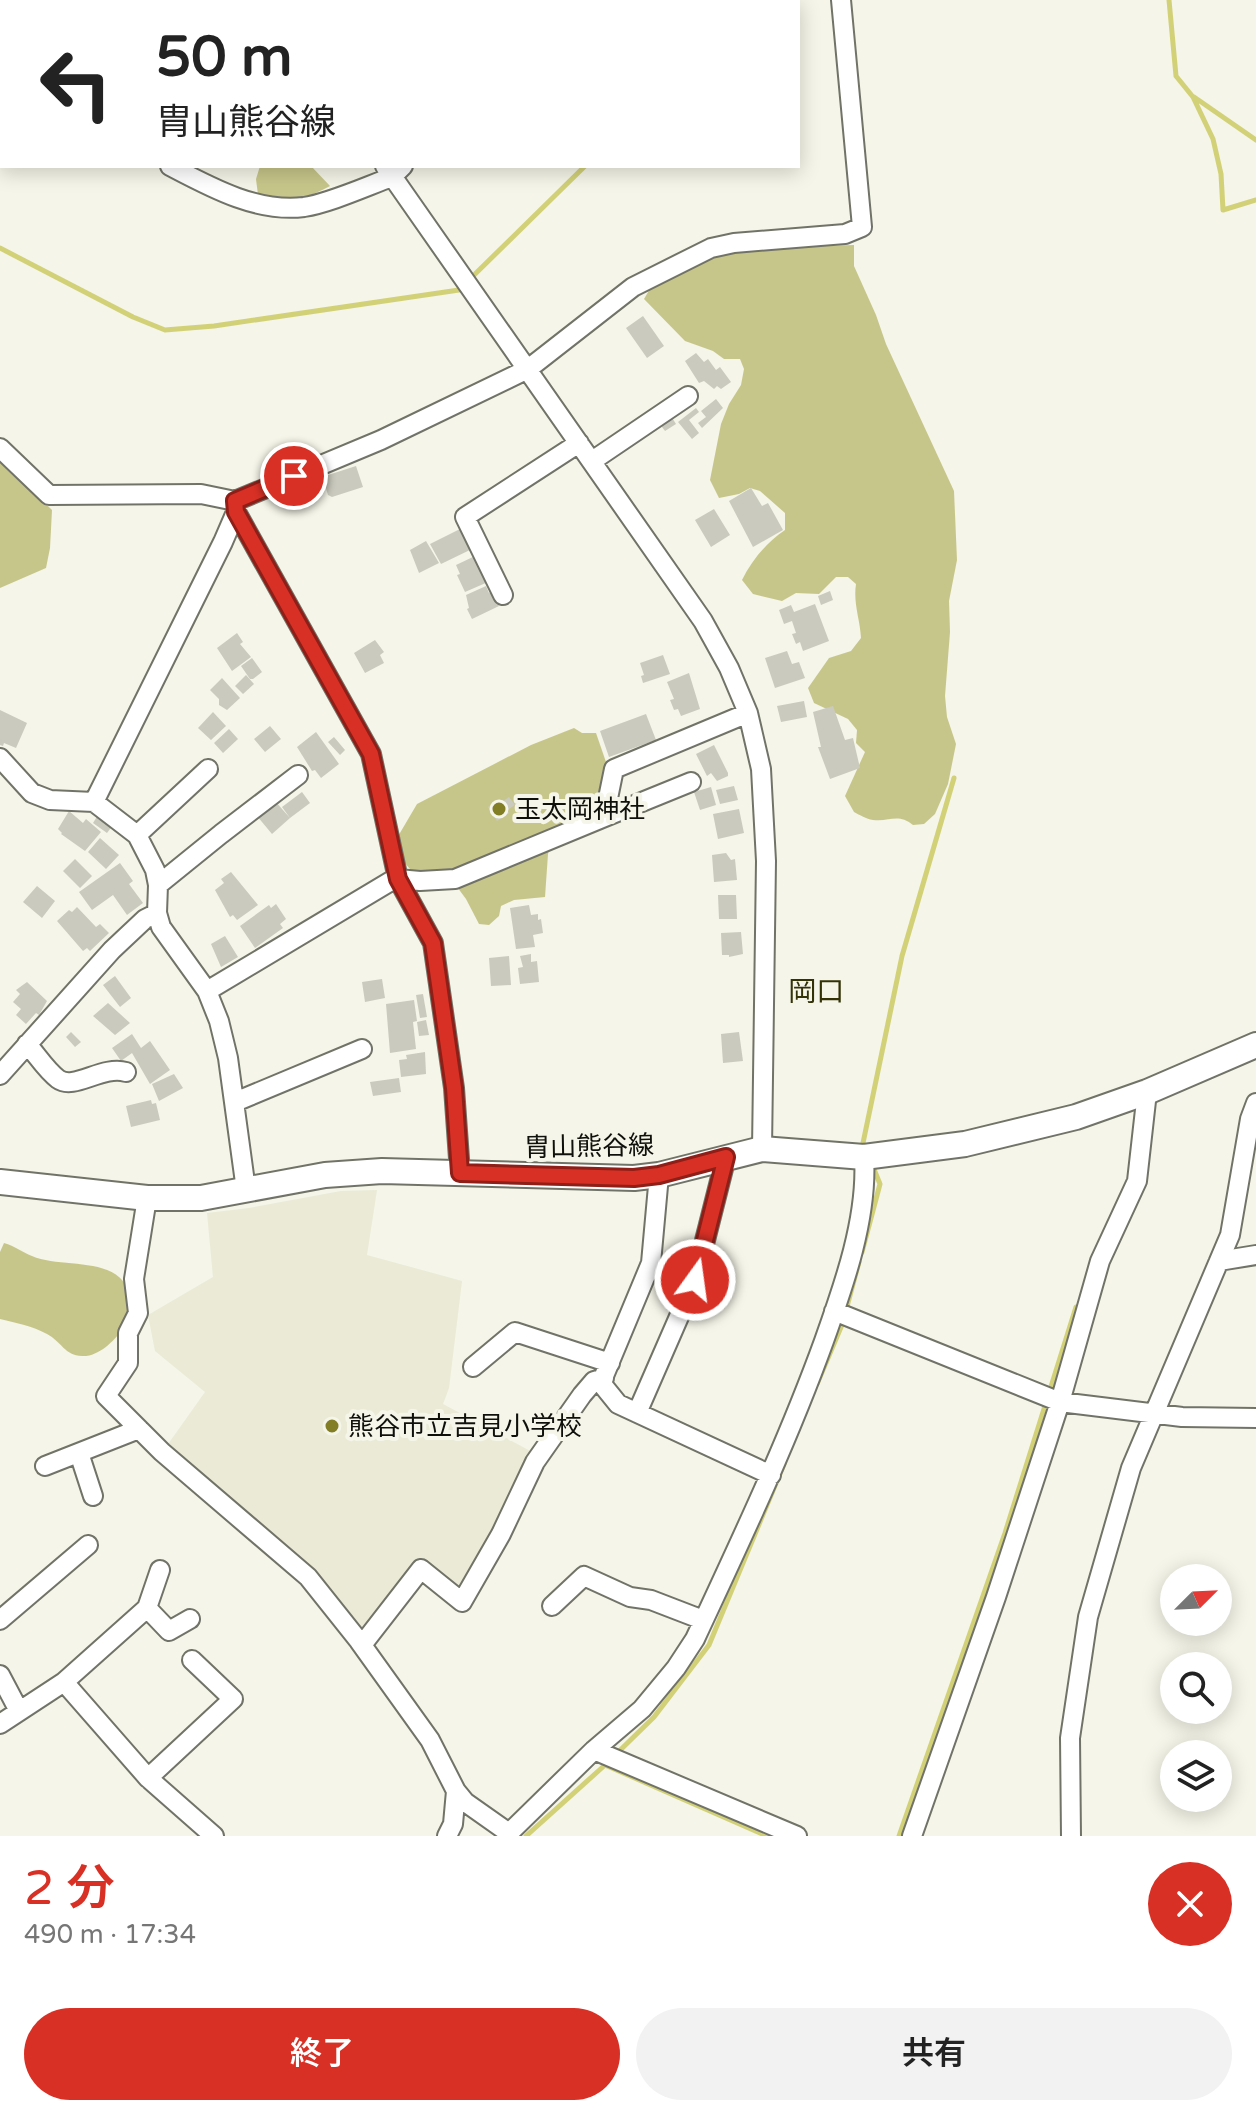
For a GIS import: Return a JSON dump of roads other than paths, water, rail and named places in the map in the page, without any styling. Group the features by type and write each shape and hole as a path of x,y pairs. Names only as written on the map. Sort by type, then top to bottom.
{"main road":[{"name":"胄山熊谷線","path":"0,1182 147,1198 201,1198 350,1172 618,1178 659,1175 762,1149 870,1157 965,1144 1076,1117 1147,1092 1256,1045"}],"street":[{"path":"94,802 223,542 235,506 528,369 633,287 711,248 734,243 845,234 862,227 841,0"},
{"path":"174,168 257,205 304,207 393,170 703,621 729,668 748,713 761,769 766,861 762,1149"},
{"path":"592,461 688,396"},
{"path":"503,595 465,517 579,443"},
{"path":"0,448 49,495 201,494 235,506 371,754 398,879 433,943 454,1088 460,1173"},
{"path":"600,819 606,808 614,769 748,713"},
{"path":"0,758 32,793 50,800 94,802 137,835 155,870 157,913 161,927 207,991 228,1058 246,1190"},
{"path":"137,835 208,769"},
{"path":"158,885 298,775"},
{"path":"207,991 398,879 455,879 691,782"},
{"path":"0,1075 112,950 145,919 157,913"},
{"path":"27,1044 59,1080 66,1083 75,1083 116,1069 126,1072"},
{"path":"235,1102 362,1049"},
{"path":"912,1836 1060,1402 1100,1261 1137,1181 1147,1092"},
{"path":"1071,1836 1070,1738 1088,1617 1131,1468 1230,1235 1250,1119 1256,1103"},
{"path":"637,1413 695,1280 726,1157"},
{"path":"147,1198 134,1279 138,1313 128,1333 128,1363 106,1396 162,1452 308,1577 362,1645 430,1740 456,1791 465,1802 507,1834 594,1750 642,1709 676,1668 703,1620 798,1411 843,1287 870,1157"},
{"path":"659,1175 651,1263 601,1383 618,1404 771,1475"},
{"path":"1219,1261 1256,1255"},
{"path":"834,1311 1060,1402 1153,1414 1256,1418"},
{"path":"473,1367 515,1332 607,1370"},
{"path":"362,1645 421,1569 462,1602 501,1534 535,1462 582,1395 607,1370"},
{"path":"45,1466 139,1429"},
{"path":"79,1453 93,1496"},
{"path":"0,1620 88,1545"},
{"path":"0,1724 64,1682 147,1608 160,1570"},
{"path":"552,1606 584,1576 630,1597 651,1600 703,1620"},
{"path":"147,1608 169,1631 190,1619"},
{"path":"148,1778 233,1699 192,1660"},
{"path":"0,1675 19,1711"},
{"path":"64,1682 148,1778 214,1836"},
{"path":"594,1750 797,1836"},
{"path":"447,1836 453,1824 456,1791"}],"waterway":[{"path":"1169,0 1176,76 1193,97 1213,139 1221,174 1223,210 1256,200"},
{"path":"1194,97 1256,140"},
{"path":"470,279 583,168"},
{"path":"0,248 133,317 165,330 214,326 459,290 463,286"},
{"path":"866,1149 863,1143 902,956 954,778"},
{"path":"862,1252 880,1184 871,1162"},
{"path":"846,1310 859,1262"},
{"path":"899,1836 1005,1533 1076,1307"},
{"path":"817,1384 844,1320"},
{"path":"526,1836 654,1717 709,1645 784,1464"},
{"path":"605,1765 767,1836"}],"place":[{"name":"玉太岡神社","path":"499,809"},
{"name":"熊谷市立吉見小学校","path":"332,1426"}],"district":[{"name":"岡口","path":"816,991"}]}
